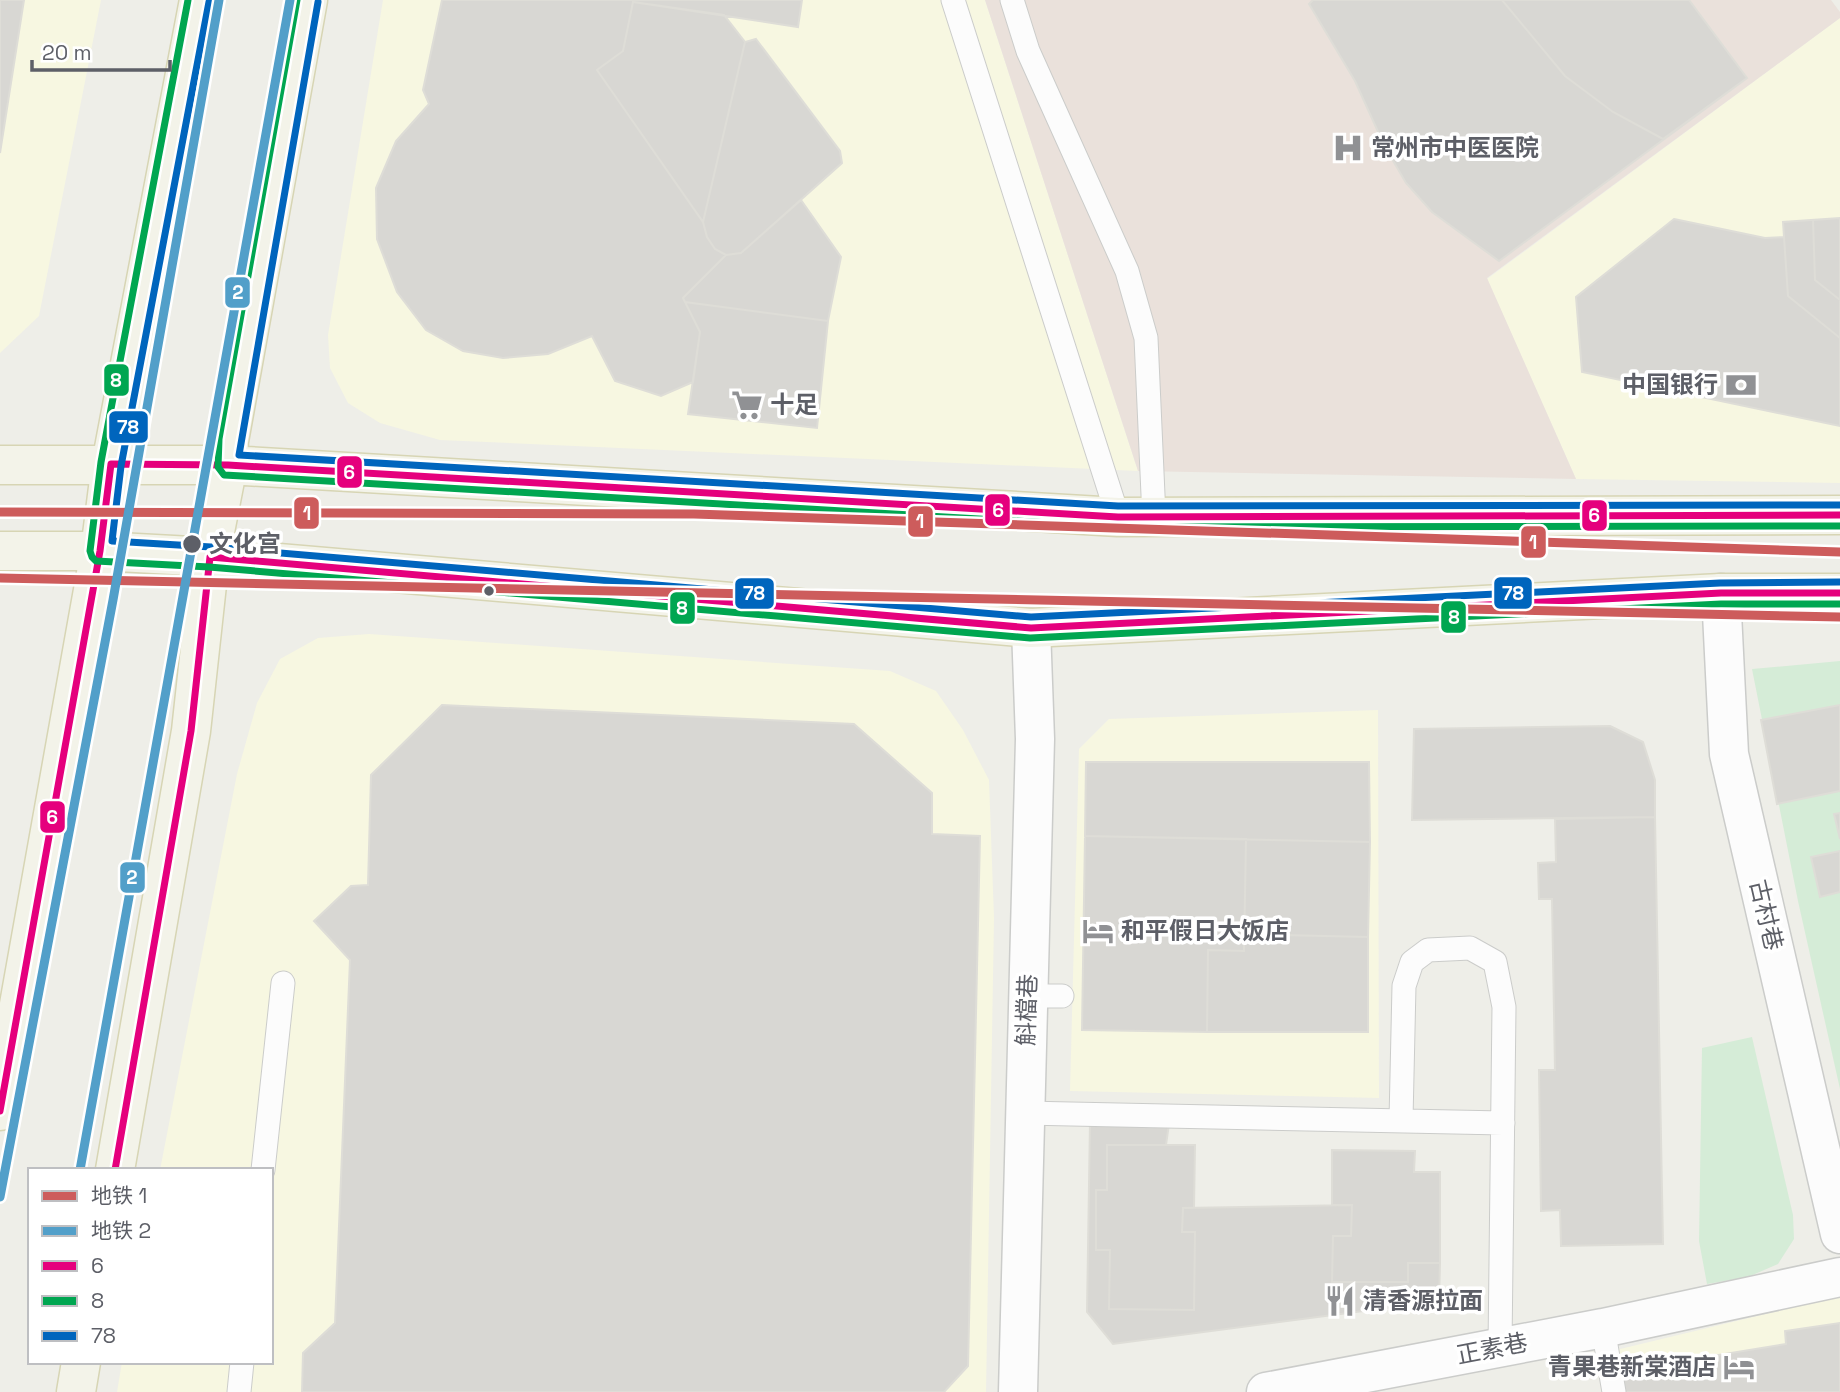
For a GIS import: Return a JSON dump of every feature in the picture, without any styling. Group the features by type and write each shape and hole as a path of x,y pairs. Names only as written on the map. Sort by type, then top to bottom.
{"main road":[{"path":"0,1111 100,551 111,464 199,0"},
{"path":"114,1168 191,731 209,557 228,464 229,441 308,0"},
{"path":"0,465 228,464 1136,517 1840,515"},
{"path":"0,551 100,551 209,557 1031,628 1721,593 1840,593"},
{"path":"76,1392 81,1364"}],"street":[{"name":"古村巷","path":"1721,593 1729,754 1840,1234"},
{"name":"斛檔巷","path":"1018,1392 1024,1113 1045,996 1031,628"},
{"name":"正素巷","path":"1266,1392 1603,1328 1840,1277"}],"lane":[{"path":"953,0 1136,517"},
{"path":"1012,0 1028,51 1127,271 1146,338 1136,517"},
{"path":"1401,1120 1404,986 1412,962 1428,950 1470,948 1495,962 1504,1007 1500,1348"},
{"path":"263,1168 283,982"},
{"path":"1024,1113 1503,1123"},
{"path":"1603,1328 1614,1392"},
{"path":"239,1392 242,1364"}],"shaded area":[{"path":"0,0 101,0 39,316 0,353"},
{"path":"383,0 985,0 1138,471 440,440 380,423 348,403 330,368 328,335"},
{"name":"常州市中医医院","path":"985,0 1831,0 1840,12 1840,18 1487,278 1576,479 1138,471"},
{"path":"1840,18 1840,483 1576,479 1487,279"},
{"path":"369,634 890,671 936,691 963,730 989,780 994,918 986,1392 117,1392 122,1364 273,1364 273,1168 160,1168 237,774 257,703 280,659 318,638"},
{"path":"1840,661 1840,1089 1798,901 1752,669"},
{"path":"1378,710 1379,1098 1070,1091 1079,749 1109,719"},
{"path":"1752,1037 1793,1215 1794,1239 1778,1264 1748,1277 1707,1284 1699,1241 1702,1048"},
{"path":"1840,1296 1840,1392 1624,1392 1616,1350"}],"building":[{"path":"0,0 24,0 0,153"},
{"path":"442,0 802,0 798,27 633,2 623,51 597,70 703,222 707,237 715,249 726,255 683,298 700,332 693,382 661,396 615,381 592,336 548,354 503,358 463,351 426,330 397,292 377,239 376,188 396,141 429,104 423,90"},
{"path":"1313,0 1689,0 1747,78 1499,261 1432,212 1406,183 1385,147 1355,81 1309,4"},
{"path":"1502,0 1689,0 1747,78 1663,139 1613,112 1565,76"},
{"path":"633,2 724,15 745,42 703,222 597,70 623,51"},
{"path":"756,39 840,151 842,163 741,253 726,255 715,249 707,237 703,222 745,42"},
{"path":"801,200 841,257 828,321 685,302 683,298 726,255 741,253"},
{"path":"1840,218 1840,338 1788,296 1783,222"},
{"path":"1840,218 1840,300 1815,280 1813,220"},
{"path":"1674,219 1765,238 1784,237 1788,296 1840,338 1840,426 1582,372 1576,297"},
{"path":"685,302 828,321 817,428 688,414 700,332"},
{"path":"442,705 854,724 932,793 932,834 980,836 968,1366 944,1392 302,1392 303,1353 335,1323 350,960 314,921 351,886 368,885 371,775"},
{"path":"1840,705 1840,791 1777,804 1761,720"},
{"path":"1610,726 1643,742 1655,780 1655,817 1412,820 1414,729"},
{"path":"1086,762 1369,762 1370,842 1085,836"},
{"path":"1840,813 1840,839 1834,814"},
{"path":"1655,817 1663,1244 1561,1246 1560,1210 1541,1211 1539,1070 1555,1070 1552,899 1539,899 1538,863 1556,862 1555,819"},
{"path":"1085,836 1370,842 1368,937 1244,934 1244,951 1208,950 1207,1032 1082,1030"},
{"path":"1085,836 1246,839 1244,951 1208,950 1207,1032 1082,1030"},
{"path":"1840,851 1840,892 1820,897 1811,857"},
{"path":"1244,934 1368,937 1368,1032 1207,1032 1208,950 1244,951"},
{"path":"1090,1122 1169,1124 1166,1145 1107,1145 1107,1190 1096,1190 1096,1250 1110,1250 1109,1309 1194,1310 1195,1232 1182,1232 1183,1208 1352,1205 1351,1236 1333,1236 1332,1282 1408,1282 1408,1263 1440,1263 1439,1301 1113,1344 1087,1312"},
{"path":"1107,1145 1195,1145 1194,1208 1183,1208 1182,1232 1195,1232 1194,1310 1109,1309 1110,1250 1096,1250 1096,1190 1107,1190"},
{"path":"1332,1150 1415,1151 1414,1172 1440,1172 1440,1263 1408,1263 1408,1282 1332,1282 1333,1236 1351,1236 1352,1205 1332,1205"},
{"path":"1840,1323 1840,1392 1624,1392 1620,1371 1786,1344 1785,1331"}],"metro line":[{"name":"2","path":"0,1197 113,600 219,0"},
{"name":"2","path":"80,1168 290,0"},
{"name":"1","path":"0,512 694,514 1840,552"},
{"name":"1","path":"0,578 1840,617"}],"transit line":[{"name":"8","path":"188,0 101,462 90,551 96,561 209,567 1030,638 1721,604 1840,604"},
{"name":"8","path":"297,0 219,439 218,467 224,475 1117,527 1840,526"},
{"name":"78","path":"209,2 121,466 112,541 211,547 1031,617 1720,583 1840,582"},
{"name":"78","path":"318,2 239,455 1118,506 1840,505"},
{"name":"6","path":"0,1111 100,551 111,464 228,465 1118,517 1840,515"},
{"name":"6","path":"115,1168 191,731 210,557 1031,628 1721,593 1840,593"}],"place":[{"name":"常州市中医医院","path":"1348,148"},
{"name":"中国银行","path":"1741,385"},
{"name":"十足","path":"747,405"},
{"name":"文化宫","path":"192,544"},
{"name":"和平假日大饭店","path":"1098,931"},
{"name":"清香源拉面","path":"1340,1301"},
{"name":"青果巷新棠酒店","path":"1739,1367"}]}
